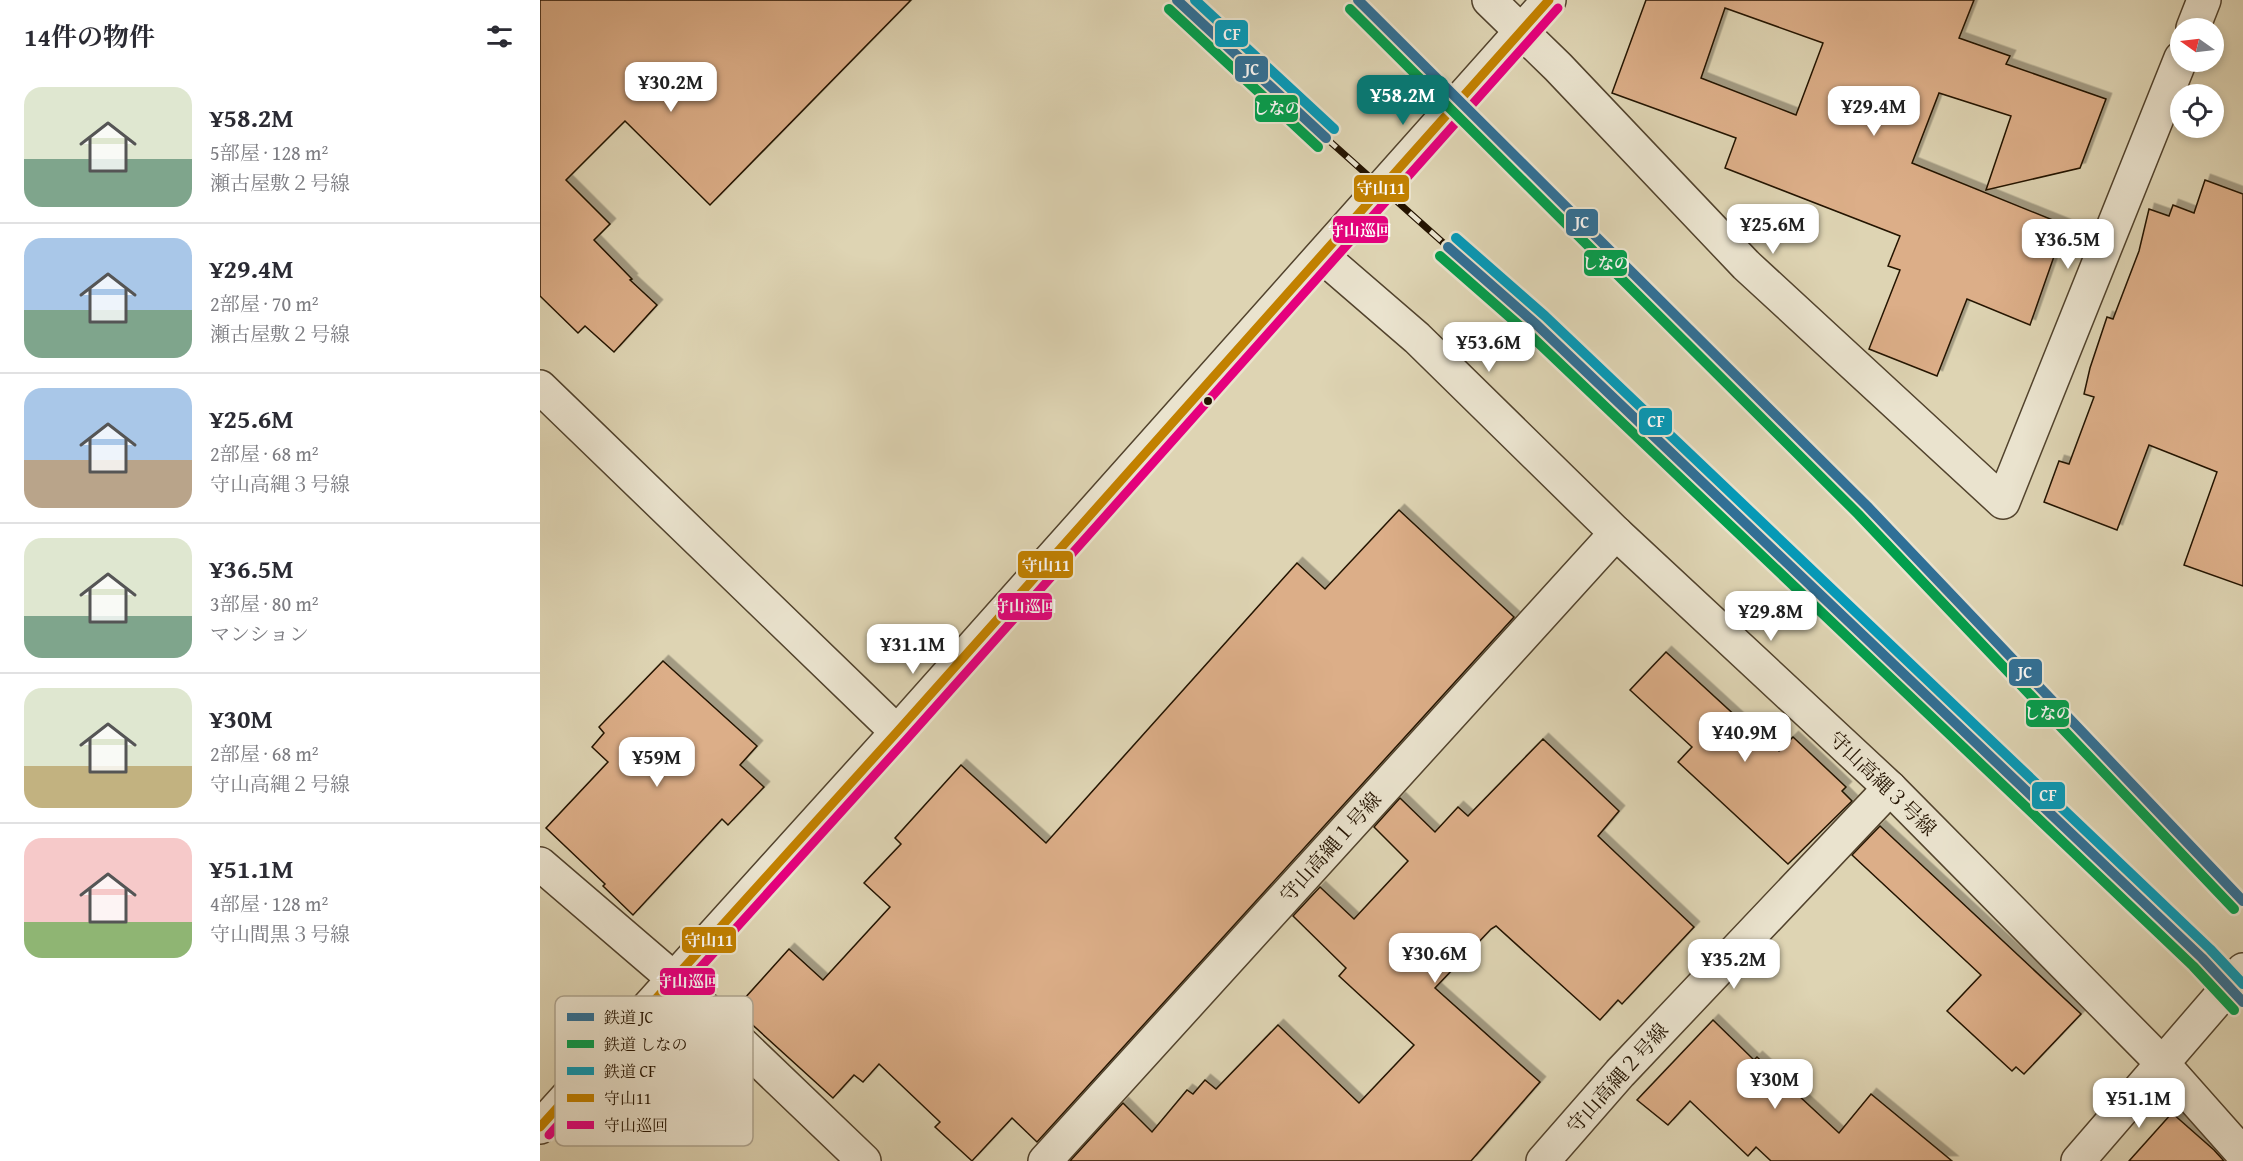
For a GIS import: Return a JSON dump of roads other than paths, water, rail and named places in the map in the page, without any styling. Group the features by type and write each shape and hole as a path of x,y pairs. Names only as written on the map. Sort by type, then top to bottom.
{"street":[{"path":"1489,0 1746,265 2003,502 2175,72"},
{"path":"659,996 1549,0"},
{"path":"2197,18 2204,0"},
{"name":"守山高縄３号線","path":"1322,256 1417,338 1616,534 1890,788 2163,1064 2243,1154"},
{"path":"540,387 897,732"},
{"name":"守山高縄１号線","path":"1045,1161 1616,534"},
{"name":"守山高縄２号線","path":"1543,1161 1620,1072 1890,788"},
{"path":"540,864 692,996"},
{"path":"2078,1161 2243,970"},
{"path":"753,1055 864,1161"},
{"path":"540,1127 555,1110"}],"railway":[{"path":"1326,138 1448,247"}],"rail line":[{"name":"JC","path":"1177,0 1326,138"},
{"name":"CF","path":"1195,0 1334,129"},
{"name":"JC","path":"1358,0 1867,506 2243,901"},
{"name":"しなの","path":"1169,9 1318,147"},
{"name":"しなの","path":"1350,9 1858,514 2234,909"},
{"name":"CF","path":"1456,238 1545,316 2210,949 2243,984"},
{"name":"JC","path":"1448,247 1537,325 2202,958 2243,1002"},
{"name":"しなの","path":"1440,256 1529,334 2193,966 2234,1010"}]}
